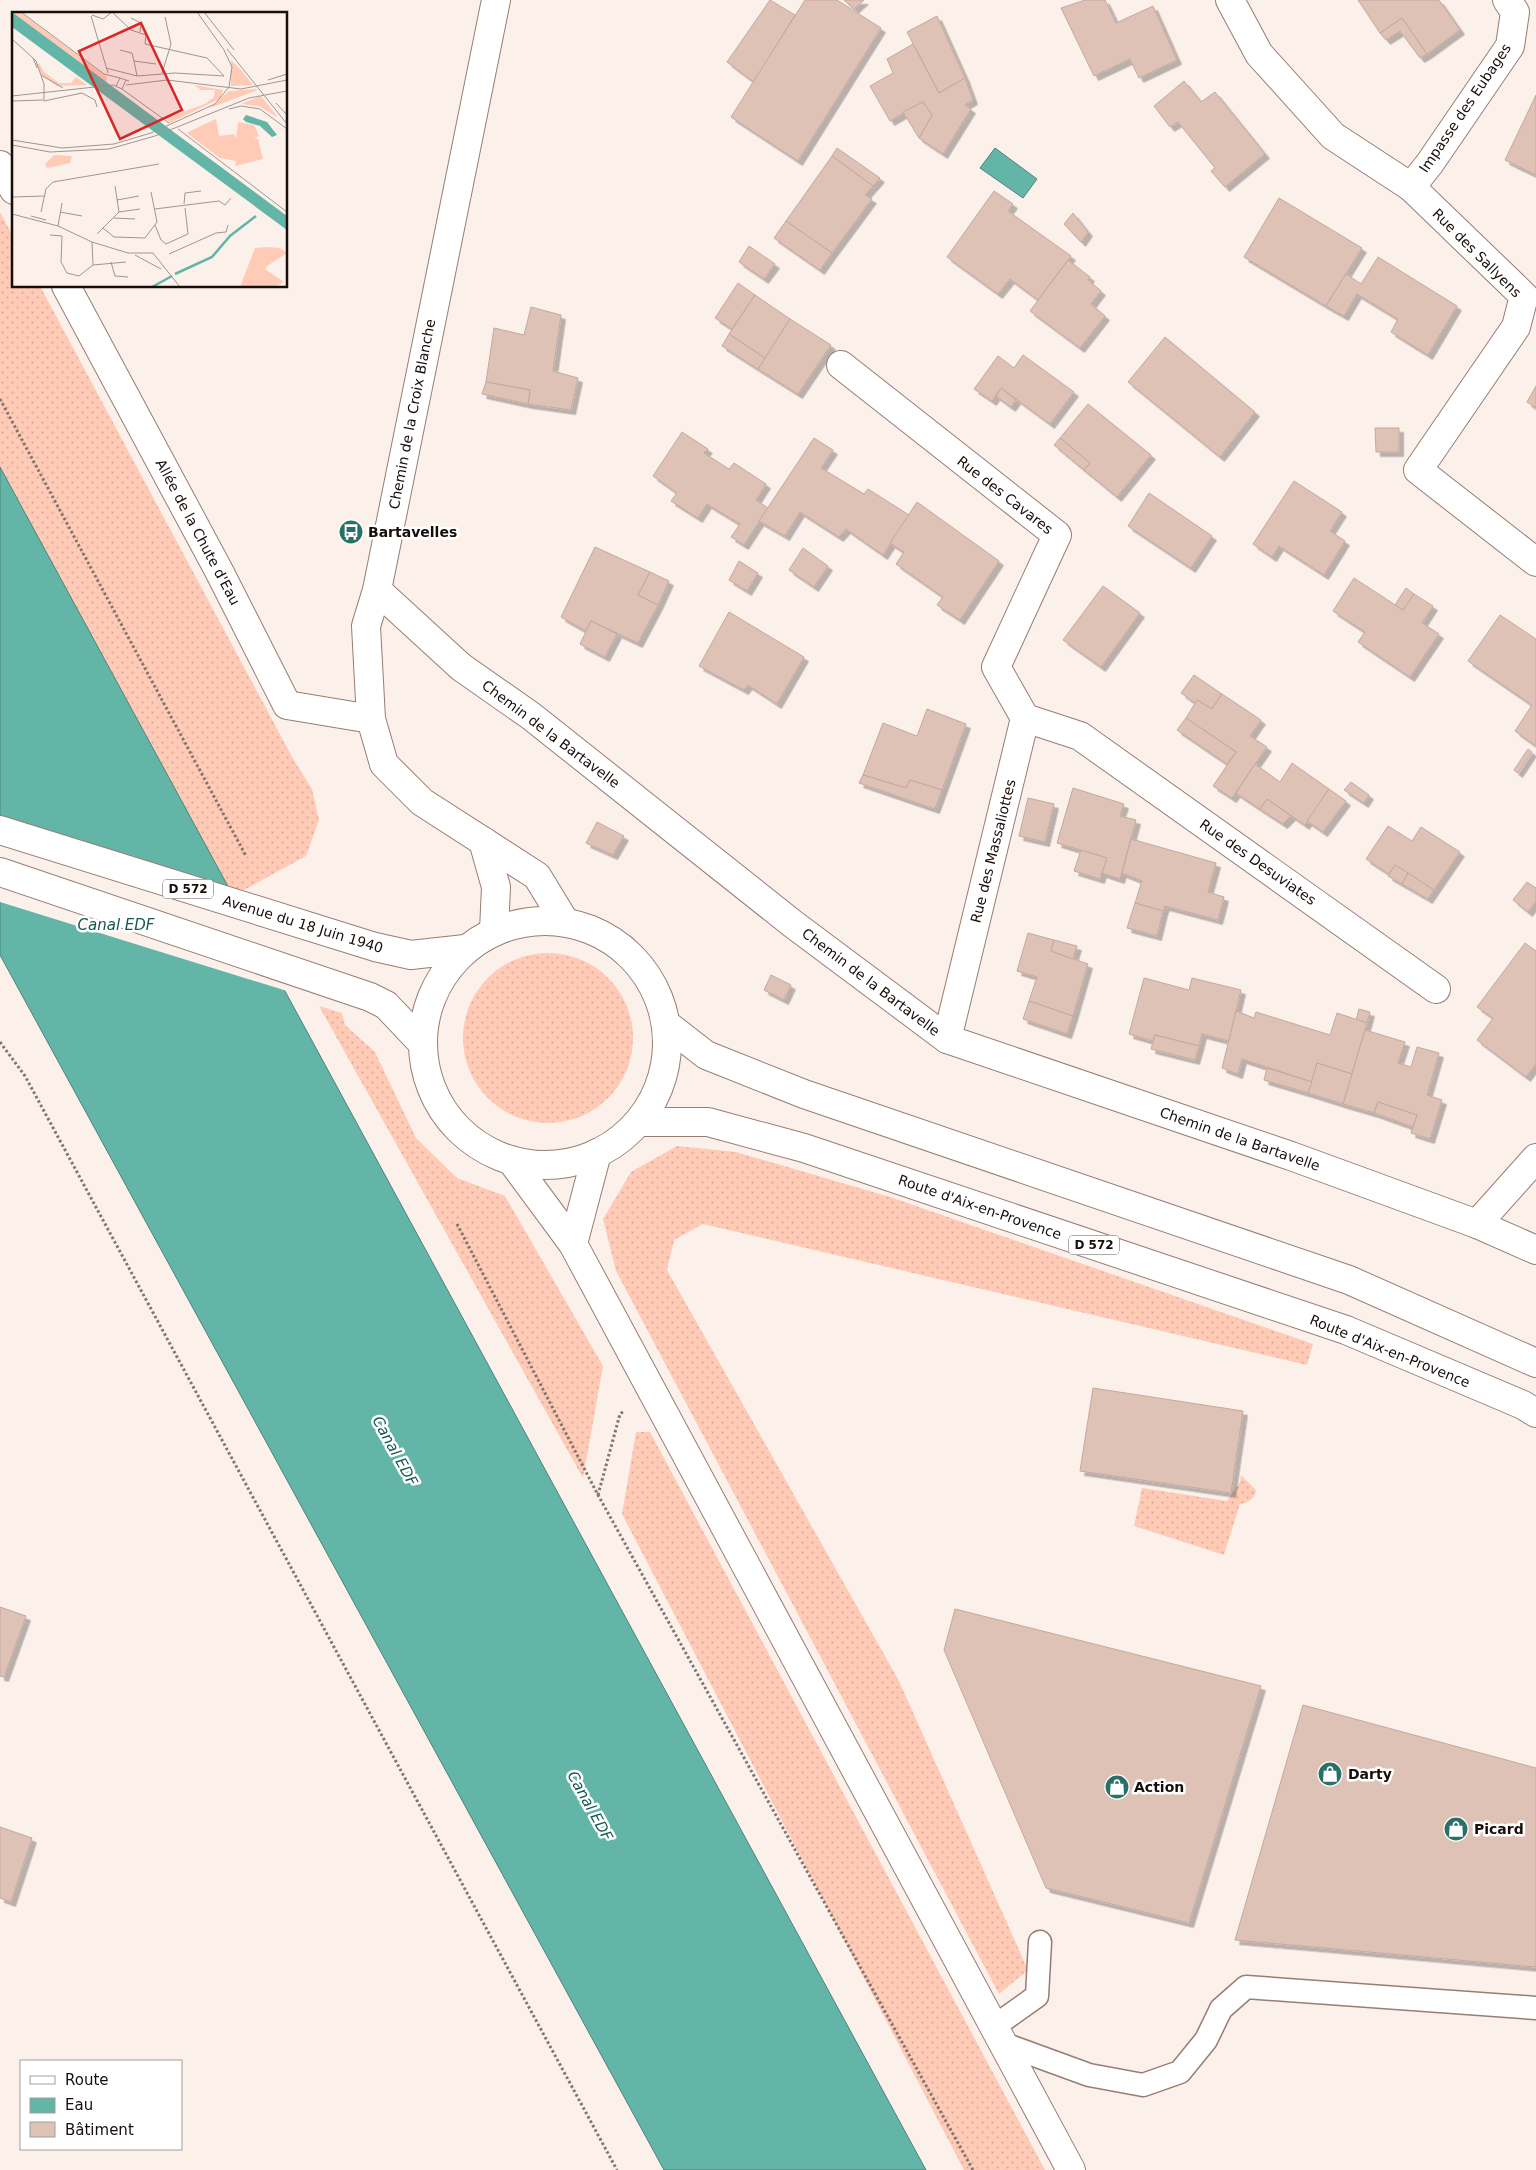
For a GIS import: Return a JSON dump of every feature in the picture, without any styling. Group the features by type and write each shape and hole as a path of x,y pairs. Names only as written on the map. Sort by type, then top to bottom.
{"street":[{"name":"Chemin de la Croix Blanche","path":"496,0 377,590 366,626 371,719 384,764 422,802 537,876 565,922"},
{"name":"Rue des Sallyens","path":"1230,0 1259,54 1333,136 1411,186 1524,296 1516,327 1418,470 1536,562"},
{"name":"Impasse des Eubages","path":"1411,186 1430,163 1510,46 1515,12 1507,0"},
{"path":"0,165 12,186"},
{"name":"Allée de la Chute d'Eau","path":"67,288 219,571 286,705 371,719"},
{"name":"Rue des Cavares","path":"841,365 1057,535 996,667 1025,718"},
{"name":"Chemin de la Bartavelle","path":"377,590 461,667 531,716 793,924 947,1039 1291,1156 1477,1224 1536,1250"},
{"name":"Rue des Desuviates","path":"1025,718 1080,736 1436,989"},
{"name":"Rue des Massaliottes","path":"947,1039 1025,718"},
{"name":"Avenue du 18 Juin 1940","path":"0,830 376,947 412,955 465,949"},
{"path":"483,841 496,887 494,931"},
{"path":"0,872 370,997 386,1005 423,1044"},
{"path":"529,922 565,922 601,934 633,956 655,988 666,1024 667,1059 657,1093 639,1122 614,1144 583,1159 550,1165 511,1160 476,1144 448,1117 429,1082 423,1044 427,1009 442,976 465,949 494,931 529,922"},
{"path":"666,1024 706,1055 804,1094 1349,1280 1536,1363"},
{"name":"Route d'Aix-en-Provence","path":"639,1122 708,1122 804,1148 1346,1330 1536,1413"},
{"path":"573,1244 597,1152"},
{"path":"1477,1224 1536,1158"},
{"path":"511,1160 573,1244 1071,2170"}],"lane":[{"path":"1040,1942 1037,1996 1000,2035 1089,2075 1143,2085 1180,2072 1206,2040 1221,2009 1246,1987 1536,2008"}],"path":[{"path":"0,399 246,856"},
{"path":"0,1042 25,1076 617,2170"},
{"path":"457,1224 598,1495 973,2170"},
{"path":"598,1495 620,1414 652,1389"}],"shaded area":[{"path":"0,212 12,234 12,288 41,288 291,755 312,789 319,820 306,856 233,896 0,467"},
{"path":"540,953 556,953 581,959 602,972 614,984 627,1005 633,1038 627,1071 614,1092 602,1104 581,1117 556,1123 540,1123 515,1117 494,1104 482,1092 469,1071 463,1046 463,1030 469,1005 482,984 494,972 515,959"},
{"path":"319,1006 342,1013 345,1025 375,1052 416,1138 457,1178 505,1196 603,1366 583,1478"},
{"path":"677,1146 736,1152 890,1197 1313,1344 1307,1365 703,1224 674,1240 667,1270 899,1681 1028,1970 999,1994 616,1271 603,1219 631,1172"},
{"path":"636,1432 650,1432 1045,2170 964,2170 622,1514"},
{"path":"1241,1475 1256,1490 1251,1500 1240,1504 1224,1555 1134,1526 1142,1488 1227,1501 1240,1482"}],"water":[{"path":"995,148 1037,179 1023,198 980,168"},
{"name":"Canal EDF","path":"0,467 926,2170 664,2170 0,955"}],"pier":[{"path":"0,818 234,894 287,991 0,902"}],"building":[{"path":"770,0 795,15 754,82 727,62"},
{"path":"805,0 837,0 881,28 798,161 731,117"},
{"path":"844,0 864,0 854,9"},
{"path":"1085,0 1105,0 1116,23 1153,6 1177,60 1139,78 1130,59 1094,76 1061,8"},
{"path":"1358,0 1439,0 1460,30 1427,54 1402,18 1380,33"},
{"path":"937,16 965,78 939,93 907,32"},
{"path":"1402,18 1427,54 1420,58 1400,31 1386,40 1380,33"},
{"path":"913,44 939,93 965,78 973,100 965,105 971,109 943,154 919,138 932,115 923,102 890,121 870,86 893,73 887,59"},
{"path":"1184,81 1201,102 1215,92 1265,154 1225,187 1211,171 1215,168 1178,122 1170,127 1154,106"},
{"path":"1536,95 1536,175 1505,160"},
{"path":"923,102 932,115 919,138 903,112"},
{"path":"837,148 880,178 873,186 832,156"},
{"path":"832,156 873,186 865,195 872,199 832,253 786,221"},
{"path":"994,191 1013,204 1008,211 1071,256 1038,300 1010,279 998,294 947,257"},
{"path":"1279,198 1362,248 1326,306 1244,257"},
{"path":"1073,213 1088,232 1081,242 1064,224"},
{"path":"786,221 832,253 820,270 774,238"},
{"path":"749,246 775,264 764,279 739,262"},
{"path":"1378,257 1457,306 1428,355 1391,332 1398,319 1357,294 1344,316 1326,306 1346,274 1361,284"},
{"path":"1068,260 1090,277 1088,280 1101,291 1091,304 1105,316 1080,348 1030,311"},
{"path":"738,283 755,295 732,329 715,318"},
{"path":"755,295 790,319 765,358 729,334"},
{"path":"531,307 561,315 553,371 578,378 571,410 528,404 530,390 486,382 494,328 524,335"},
{"path":"790,319 831,345 798,394 758,369"},
{"path":"729,334 765,358 758,369 722,346"},
{"path":"1165,337 1255,412 1220,457 1128,382"},
{"path":"1023,355 1074,392 1050,424 1001,388 992,401 974,389 998,356 1014,368"},
{"path":"486,382 530,390 528,404 482,394"},
{"path":"1536,386 1536,408 1527,402"},
{"path":"1001,388 1016,400 1011,407 996,396"},
{"path":"1088,404 1151,455 1117,497 1084,470 1090,463 1060,438"},
{"path":"1375,428 1399,428 1399,452 1376,452"},
{"path":"682,432 708,449 704,453 729,469 734,463 766,484 756,500 768,508 744,545 731,537 740,524 707,504 698,518 671,501 677,493 653,476"},
{"path":"814,438 833,450 821,468 864,494 868,489 909,515 883,555 846,529 839,537 800,512 785,536 759,521"},
{"path":"1060,438 1090,463 1084,470 1054,445"},
{"path":"1294,481 1342,512 1330,531 1345,541 1324,575 1279,546 1272,557 1253,544"},
{"path":"1149,493 1212,536 1191,568 1128,526"},
{"path":"917,502 999,561 960,620 937,605 943,597 896,564 904,552 890,543"},
{"path":"595,547 650,572 638,595 658,605 638,643 591,621 586,631 561,617"},
{"path":"803,548 828,566 814,587 789,570"},
{"path":"739,561 758,573 747,591 729,580"},
{"path":"650,572 669,581 658,605 638,595"},
{"path":"1354,578 1403,610 1414,594 1433,606 1422,623 1439,634 1410,677 1358,642 1365,632 1333,611"},
{"path":"1103,586 1140,613 1101,667 1063,640"},
{"path":"1406,588 1414,594 1403,610 1395,605"},
{"path":"729,612 804,657 777,704 748,685 744,690 699,666"},
{"path":"1500,615 1536,639 1536,746 1515,731 1532,705 1468,661"},
{"path":"591,621 617,634 605,657 580,644"},
{"path":"1194,675 1222,694 1212,709 1197,700 1195,703 1181,693"},
{"path":"1222,694 1261,720 1250,736 1267,747 1232,798 1213,786 1236,752 1186,718 1197,700 1212,709"},
{"path":"927,709 966,724 942,790 910,780 906,788 863,775 883,723 917,736"},
{"path":"1186,718 1236,752 1227,764 1177,730"},
{"path":"1528,749 1532,752 1518,773 1514,770"},
{"path":"1292,763 1329,789 1305,825 1267,799 1260,809 1236,793 1255,764 1280,782"},
{"path":"863,775 906,788 910,780 942,790 935,809 859,783"},
{"path":"1351,782 1369,795 1364,803 1344,790"},
{"path":"1073,788 1124,804 1120,816 1136,820 1120,879 1102,873 1107,858 1057,843"},
{"path":"1329,789 1346,801 1323,832 1307,821"},
{"path":"1028,798 1054,804 1045,842 1019,836"},
{"path":"1267,799 1291,816 1283,824 1260,809"},
{"path":"597,822 624,836 613,855 586,843"},
{"path":"1388,826 1412,841 1421,827 1460,852 1434,890 1395,865 1389,874 1366,859"},
{"path":"1131,839 1216,863 1208,892 1224,897 1218,920 1165,906 1163,911 1135,903 1142,881 1122,873"},
{"path":"1081,850 1107,858 1100,879 1074,871"},
{"path":"1395,865 1408,873 1402,884 1388,876"},
{"path":"1408,873 1434,890 1428,899 1402,884"},
{"path":"1527,882 1536,888 1536,901 1528,912 1513,900"},
{"path":"1135,903 1163,911 1157,936 1127,928"},
{"path":"1028,933 1054,940 1051,951 1088,964 1073,1016 1029,1001 1037,977 1017,971"},
{"path":"1054,940 1077,946 1073,959 1051,951"},
{"path":"1525,943 1536,951 1536,1064 1526,1077 1477,1040 1493,1018 1477,1007"},
{"path":"771,975 791,985 784,1000 764,990"},
{"path":"1144,978 1189,990 1192,978 1241,990 1229,1041 1202,1034 1199,1046 1155,1035 1153,1041 1129,1034"},
{"path":"1029,1001 1073,1016 1067,1034 1023,1019"},
{"path":"1359,1009 1370,1012 1367,1023 1356,1020"},
{"path":"1236,1011 1254,1018 1256,1012 1330,1035 1337,1013 1367,1023 1352,1074 1317,1063 1312,1082 1242,1059 1238,1074 1222,1068"},
{"path":"1365,1030 1405,1042 1398,1063 1411,1067 1417,1047 1439,1053 1427,1095 1442,1100 1430,1139 1411,1133 1417,1115 1378,1102 1374,1113 1343,1104"},
{"path":"1155,1035 1199,1046 1195,1060 1151,1049"},
{"path":"1317,1063 1352,1074 1343,1104 1308,1093"},
{"path":"1267,1068 1312,1082 1308,1093 1264,1080"},
{"path":"1378,1102 1417,1115 1413,1127 1374,1113"},
{"path":"1093,1388 1243,1411 1231,1493 1080,1471"},
{"path":"0,1607 26,1616 4,1677 0,1676"},
{"name":"Action","path":"955,1609 1261,1686 1189,1923 1046,1888 944,1650"},
{"path":"1303,1705 1536,1768 1536,1967 1235,1940"},
{"path":"0,1827 32,1838 11,1902 0,1898"}],"place":[{"name":"Bartavelles","path":"351,532"},
{"name":"Darty","path":"1330,1774"},
{"name":"Action","path":"1117,1787"},
{"name":"Picard","path":"1456,1829"}]}
